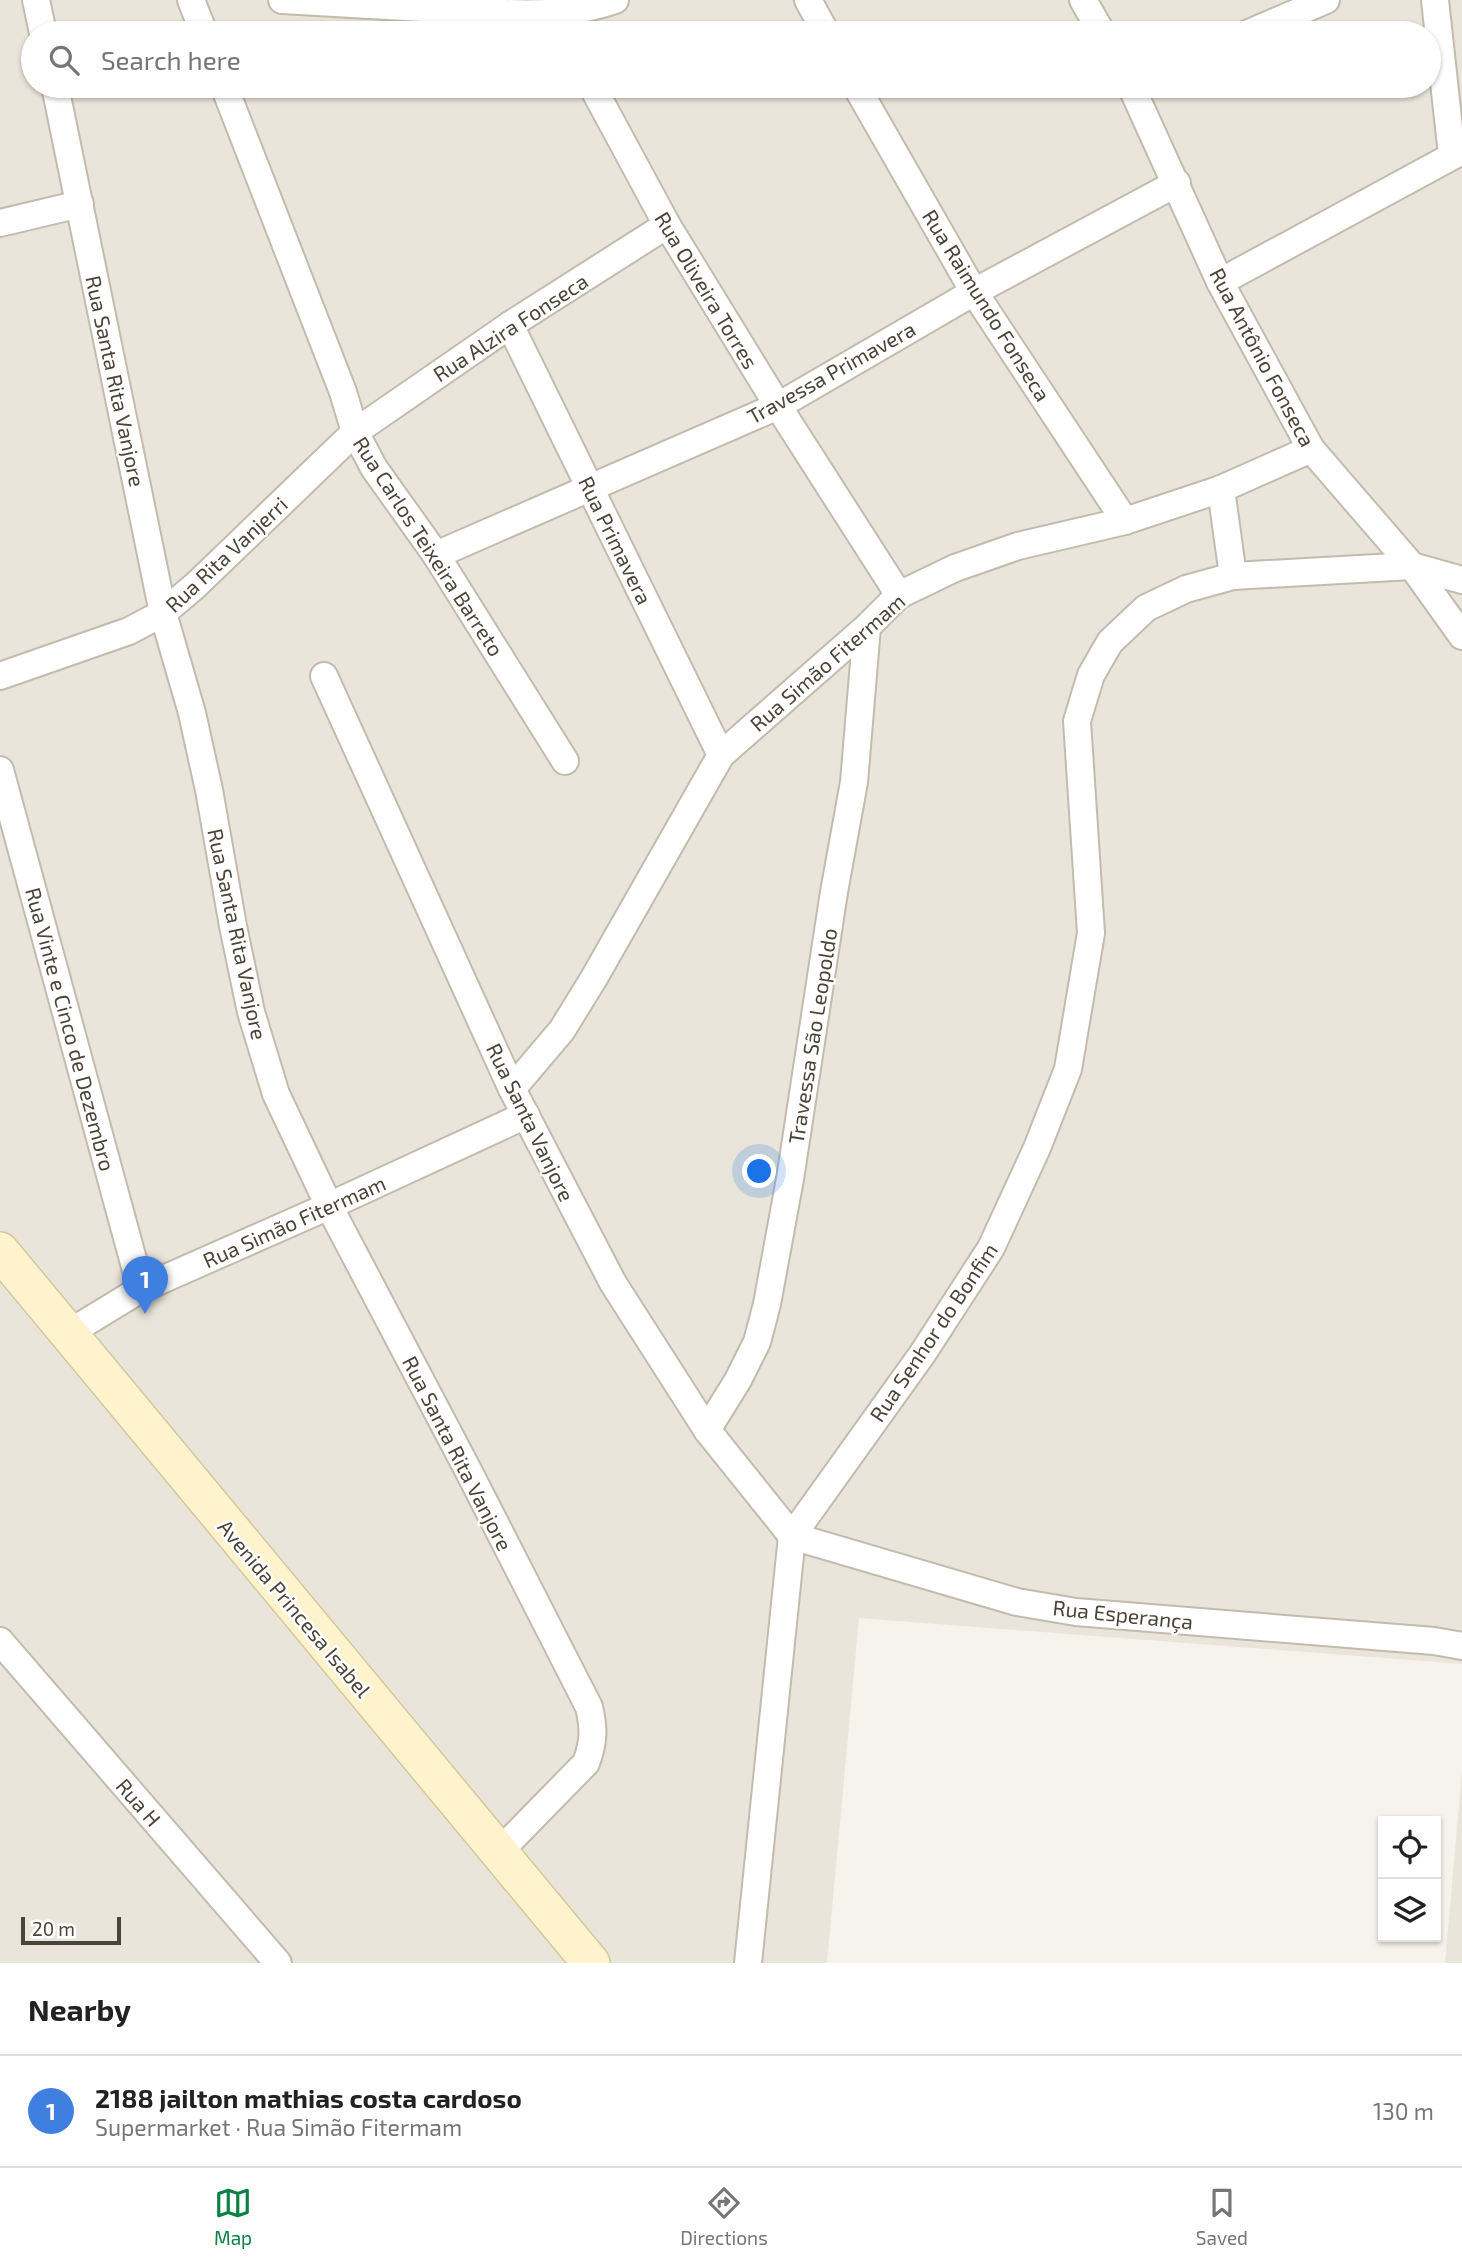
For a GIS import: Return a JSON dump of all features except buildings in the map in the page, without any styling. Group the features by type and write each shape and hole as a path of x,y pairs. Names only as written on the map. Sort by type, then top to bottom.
{"street":[{"path":"36,0 40,21"},
{"path":"191,0 199,21"},
{"path":"282,0 554,16 587,10 615,0"},
{"path":"808,0 819,21"},
{"path":"1083,0 1095,21"},
{"path":"1277,21 1326,0"},
{"path":"1434,0 1437,21"},
{"path":"1220,282 1457,153 1441,47"},
{"name":"Rua Santa Rita Vanjore","path":"58,98 163,613 192,713 209,790 251,1012 276,1094 329,1206 589,1707 593,1745 586,1763 498,1853"},
{"name":"Rua Carlos Teixeira Barreto","path":"229,98 343,392 355,432 374,468 436,555 565,761"},
{"name":"Rua Oliveira Torres","path":"598,98 667,225 778,406 899,595"},
{"name":"Rua Raimundo Fonseca","path":"863,98 974,292 1125,520"},
{"name":"Rua Antônio Fonseca","path":"1137,98 1220,282 1311,449 1412,566 1462,635"},
{"name":"Travessa Primavera","path":"436,555 778,406 974,292 1177,183"},
{"path":"0,223 80,204"},
{"name":"Rua Alzira Fonseca","path":"355,432 510,326 667,225"},
{"name":"Rua Primavera","path":"510,326 721,755"},
{"name":"Rua Rita Vanjerri","path":"0,676 129,631 163,613 196,585 355,432"},
{"name":"Rua Simão Fitermam","path":"512,1089 562,1030 721,755 867,627 899,595 955,568 1018,547 1125,520 1221,489 1311,449"},
{"path":"1221,489 1233,576"},
{"path":"1412,566 1462,580"},
{"name":"Rua Senhor do Bonfim","path":"748,1963 792,1536 923,1353 991,1248 1037,1148 1068,1069 1091,933 1077,721 1091,675 1110,642 1146,608 1186,589 1233,576 1412,566"},
{"name":"Travessa São Leopoldo","path":"707,1430 757,1342 766,1304 790,1179 834,892 854,782 867,627"},
{"name":"Rua Santa Vanjore","path":"324,676 512,1089 613,1283 707,1430 792,1536"},
{"name":"Rua Vinte e Cinco de Dezembro","path":"0,770 141,1289"},
{"name":"Rua Simão Fitermam","path":"67,1334 141,1289 526,1115"},
{"name":"Avenida Princesa Isabel","path":"0,1251 591,1963"},
{"name":"Rua Esperança","path":"792,1536 1017,1602 1076,1612 1434,1641 1462,1646"},
{"name":"Rua H","path":"0,1641 278,1963"}],"shaded area":[{"path":"0,0 1462,0 1462,1664 859,1618 827,1963 0,1963"},
{"path":"1462,1772 1462,1963 1445,1963"}],"place":[{"name":"2188 jailton mathias costa cardoso","path":"145,1314"}]}
